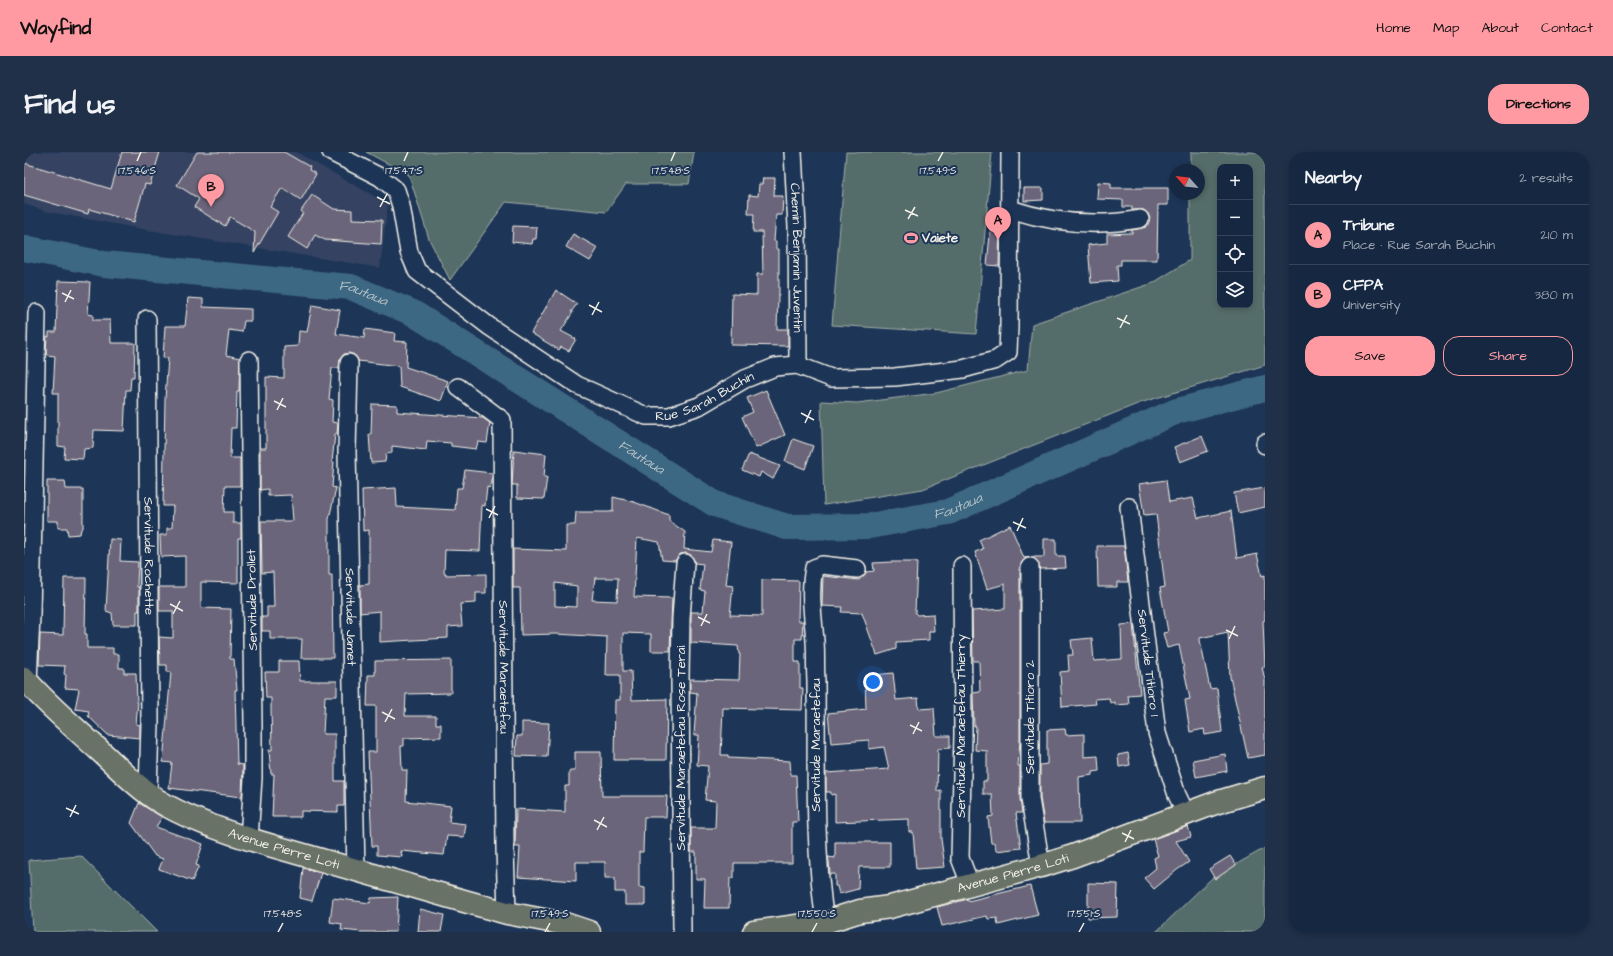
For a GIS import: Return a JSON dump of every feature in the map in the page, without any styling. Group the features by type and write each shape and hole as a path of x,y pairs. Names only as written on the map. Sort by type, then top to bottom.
{"main road":[{"name":"Avenue Pierre Loti","path":"26,680 64,720 148,793 176,810 249,839 356,871 507,913 566,924 589,932"},
{"name":"Avenue Pierre Loti","path":"754,932 825,922 860,911 890,907 970,884 1041,866 1186,814 1265,788"}],"street":[{"name":"Rue Sarah Buchin","path":"331,152 380,177 396,190 401,206 409,252 417,271 490,327 577,385 646,416 669,416 699,406 758,372 776,367 797,365 831,378 895,377 963,369 996,360 1008,352 1010,204"},
{"name":"Chemin Benjamin Juventin","path":"792,152 797,227 797,365"},
{"path":"1010,152 1010,204 1036,218 1072,222 1119,222 1140,219"},
{"path":"26,680 31,609 37,313"},
{"name":"Servitude Rochette","path":"147,319 150,723 148,793"},
{"name":"Servitude Drollet","path":"249,360 253,778 249,839"},
{"name":"Servitude Jamet","path":"349,363 347,452 356,871"},
{"name":"Servitude Maraetefau","path":"458,387 502,420 504,849 507,913"},
{"name":"Servitude Titioro 1","path":"1129,506 1157,733 1177,795 1186,814"},
{"name":"Servitude Maraetefau Rose Terai","path":"682,932 680,677 681,618 685,563"},
{"name":"Servitude Maraetefau","path":"825,922 819,878 817,827 815,648 812,613 814,568 822,565 857,569"},
{"name":"Servitude Maraetefau Thierry","path":"962,566 963,734 960,858 970,884"},
{"name":"Servitude Titioro 2","path":"1030,567 1030,799 1041,866"}],"shaded area":[{"path":"24,152 296,152 388,204 380,268 136,228 45,211 24,204"}],"green space":[{"path":"366,152 694,152 689,184 626,184 606,212 506,202 450,280 429,239 409,175"},
{"name":"Vaiete","path":"846,152 992,152 976,334 832,325"},
{"path":"1191,152 1265,152 1265,365 1140,403 923,489 824,505 821,401 857,403 936,393 1028,370 1032,324 1153,283 1190,260 1190,200 1205,200 1205,164 1191,164"},
{"path":"1265,848 1265,932 1156,932 1212,878"},
{"path":"81,856 157,932 33,932 29,860"}],"building":[{"path":"122,152 160,152 150,185 145,184 134,222 89,209 88,214 24,195 24,163 111,189"},
{"path":"197,152 284,152 310,167 309,170 316,174 301,200 282,188 270,207 278,212 254,253 255,232 230,217 225,226 194,207 199,199 177,185"},
{"path":"763,178 775,178 774,196 783,196 782,215 776,215 774,241 776,241 776,249 779,249 777,329 788,329 788,346 731,345 732,294 757,295 757,274 763,274 762,232 753,232 754,214 748,214 749,195 758,196 759,184 762,184"},
{"path":"1098,182 1111,183 1111,188 1168,188 1168,205 1158,205 1157,260 1121,260 1121,265 1117,265 1118,281 1091,283 1088,245 1107,243 1107,234 1132,233 1132,230 1146,227 1150,218 1144,210 1132,210 1132,207 1123,207 1123,200 1097,199"},
{"path":"1024,188 1043,188 1043,200 1024,201"},
{"path":"312,195 334,209 352,210 352,219 382,220 381,244 325,240 315,235 307,249 288,237 303,213 301,211"},
{"path":"992,214 1000,214 999,266 987,265"},
{"path":"513,226 537,227 536,239 533,239 532,244 512,242"},
{"path":"573,234 598,248 590,261 566,247"},
{"path":"58,281 90,282 88,314 93,315 93,320 110,320 111,343 135,343 134,377 131,377 130,390 126,390 124,431 94,430 93,448 84,449 83,459 64,458 65,447 58,446 58,393 53,393 55,356 47,355 46,351 47,336 49,337 49,332 56,332"},
{"path":"556,290 577,304 561,331 576,339 569,351 561,347 559,350 531,333"},
{"path":"188,298 203,299 203,307 251,309 251,321 244,321 242,332 229,330 226,355 240,358 236,428 231,428 230,458 240,458 240,486 225,486 224,512 233,512 233,523 241,523 241,538 238,538 238,583 201,582 201,608 231,609 230,659 234,659 237,690 235,690 237,764 243,765 242,797 169,788 172,763 163,762 171,672 167,672 167,665 160,665 159,637 173,638 173,611 159,611 159,587 185,587 185,556 161,557 160,535 167,535 167,528 172,528 173,506 163,506 165,399 168,358 163,358 165,326 185,326"},
{"path":"312,305 340,310 336,334 364,338 365,329 395,333 394,341 407,342 406,367 448,381 441,401 400,387 399,366 358,361 354,355 349,353 344,354 340,359 339,368 332,368 329,399 333,400 332,422 338,423 337,434 335,434 332,462 334,462 332,487 336,488 329,519 329,575 332,575 333,658 301,658 302,639 270,639 270,631 262,631 262,617 267,617 267,607 274,607 273,572 262,573 261,521 293,521 291,495 268,496 268,489 260,490 260,448 266,448 266,377 284,378 284,347 298,346 299,331 307,332"},
{"path":"766,390 785,435 756,448 742,417 753,412 747,398"},
{"path":"372,404 397,405 397,412 483,418 490,423 487,443 478,442 476,449 451,446 451,443 427,441 426,450 392,446 392,453 386,454 385,462 371,463 369,434 371,434"},
{"path":"1202,436 1208,451 1180,462 1174,447"},
{"path":"793,439 813,446 805,469 785,461"},
{"path":"514,450 546,454 544,477 547,477 544,499 517,498 517,485 512,485"},
{"path":"749,454 780,466 773,479 761,472 759,477 742,470"},
{"path":"465,470 492,473 492,484 490,484 490,488 487,487 485,506 482,505 480,551 445,550 444,573 446,573 446,575 486,574 486,593 476,593 476,603 460,604 462,626 448,627 448,638 380,642 380,611 360,613 360,585 369,584 369,530 363,531 362,490 396,488 397,507 455,510 457,488 462,488"},
{"path":"1166,480 1169,502 1193,498 1198,518 1231,511 1237,558 1257,554 1262,576 1265,575 1265,620 1263,621 1265,667 1262,667 1265,680 1265,755 1248,758 1230,677 1228,632 1200,638 1210,689 1217,688 1222,732 1205,735 1204,729 1190,732 1185,700 1190,699 1179,645 1167,648 1163,633 1168,632 1160,588 1165,587 1156,514 1144,515 1139,484"},
{"path":"47,481 65,481 66,489 83,489 83,528 81,529 80,534 68,535 67,528 58,528 58,521 47,521"},
{"path":"1265,488 1265,507 1238,513 1234,493"},
{"path":"613,497 634,502 669,515 669,521 685,532 684,549 711,552 713,540 731,542 726,585 733,586 730,615 762,616 762,580 799,581 798,621 803,621 802,639 795,639 795,662 800,662 800,688 803,688 802,710 723,708 721,755 728,755 728,758 790,761 791,775 796,775 798,822 792,822 792,863 734,863 734,878 730,878 729,908 704,908 705,879 696,879 696,852 691,852 691,828 715,828 716,801 705,800 708,766 697,765 699,735 694,735 697,693 690,692 690,679 739,680 740,654 738,646 691,643 691,612 703,612 705,591 700,590 703,564 695,563 691,555 686,553 680,554 675,561 662,560 659,542 637,538 634,597 672,598 670,651 651,651 651,634 623,633 623,671 631,671 632,700 667,699 666,760 614,760 615,700 620,700 620,675 606,675 607,637 556,634 521,635 520,588 513,588 513,549 566,551 566,525 575,525 576,512 613,511","holes":["595,578 618,578 617,601 592,600","555,583 577,586 577,607 555,606"]},
{"path":"1010,525 1024,558 1029,557 1022,562 1020,567 1020,740 1018,766 1020,766 1020,799 1022,813 1016,813 1021,848 996,851 995,843 991,843 988,817 993,816 992,794 983,794 983,781 987,781 987,751 975,750 976,726 974,726 973,693 980,692 979,661 973,661 972,611 1005,609 1005,584 987,589 975,552 983,549 979,540"},
{"path":"110,539 121,540 120,561 138,562 137,587 139,587 139,611 137,611 137,625 113,625 112,613 106,611"},
{"path":"1044,539 1056,539 1056,556 1065,556 1066,568 1040,569 1038,562 1031,557 1044,557"},
{"path":"1097,546 1124,546 1128,582 1117,582 1117,587 1098,587"},
{"path":"917,562 915,613 917,615 933,614 934,631 929,631 929,640 896,642 896,649 877,655 862,613 841,612 842,607 822,606 823,576 859,580 866,572 874,571 873,563"},
{"path":"64,578 86,578 85,634 87,634 87,648 113,648 113,654 119,654 119,668 124,668 124,673 136,673 138,702 136,724 140,725 140,738 108,735 88,716 89,711 75,709 79,689 65,688 65,666 39,665 40,634 63,635"},
{"path":"1133,624 1140,694 1128,695 1129,704 1115,705 1115,702 1110,703 1109,698 1095,699 1096,704 1062,707 1060,672 1069,671 1068,655 1073,655 1071,640 1092,638 1094,661 1122,659 1121,625"},
{"path":"451,660 451,693 406,694 405,716 436,716 436,724 441,724 441,737 404,738 404,746 401,746 402,770 407,770 406,801 451,806 449,822 466,824 464,837 447,836 444,855 401,851 402,857 377,855 377,846 372,846 368,752 376,752 376,706 367,706 368,675 375,675 375,661"},
{"path":"279,661 299,661 300,681 337,681 337,696 325,696 323,734 335,734 335,781 344,781 344,806 338,806 338,812 301,811 301,817 272,817 274,774 271,774 269,750 272,750 271,698 266,698 265,672 279,672"},
{"path":"893,673 896,700 918,698 919,709 934,708 936,736 950,736 950,748 938,749 937,791 941,790 941,839 945,867 916,869 913,832 909,832 909,819 835,822 835,794 831,795 831,792 826,792 826,773 889,769 884,747 869,749 869,740 831,743 828,713 866,709 865,676"},
{"path":"522,722 549,723 547,757 516,756 517,736 522,736"},
{"path":"1065,729 1066,735 1084,734 1084,757 1098,756 1099,771 1093,772 1093,775 1079,777 1080,823 1044,823 1040,798 1040,765 1047,764 1047,730"},
{"path":"575,752 601,752 602,796 667,796 666,817 644,817 643,852 639,852 639,887 645,888 645,905 625,905 625,892 615,892 615,878 605,878 605,862 576,862 576,881 518,877 520,847 515,847 516,809 565,812 565,786 569,786 569,771 575,771"},
{"path":"1128,753 1130,765 1119,767 1118,755"},
{"path":"1225,754 1227,771 1196,777 1193,760"},
{"path":"139,803 162,817 156,827 203,844 196,865 199,866 192,881 159,869 163,859 155,856 131,823"},
{"path":"1188,826 1191,837 1176,841 1189,862 1154,889 1144,878 1156,868 1154,858 1158,856 1153,839"},
{"path":"835,842 890,842 890,867 859,867 858,889 839,894 837,886 835,886 835,874 830,874 828,857 835,858"},
{"path":"1230,856 1236,865 1215,879 1209,869"},
{"path":"303,868 321,873 312,901 300,898"},
{"path":"1088,883 1118,884 1117,917 1088,918"},
{"path":"1030,886 1038,915 998,925 997,918 988,919 987,916 942,926 937,907"},
{"path":"398,897 396,932 362,932 341,930 342,924 330,922 333,898 370,903 371,898"},
{"path":"420,909 444,915 441,932 418,932"}],"waterway":[{"name":"Fautaua","path":"24,248 104,264 351,287 413,313 715,504 787,527 869,526 948,512 1177,411 1265,388"}],"place":[{"name":"CFPA","path":"211,207"},
{"name":"Vaiete","path":"911,238"},
{"name":"Tribune","path":"998,240"}]}
